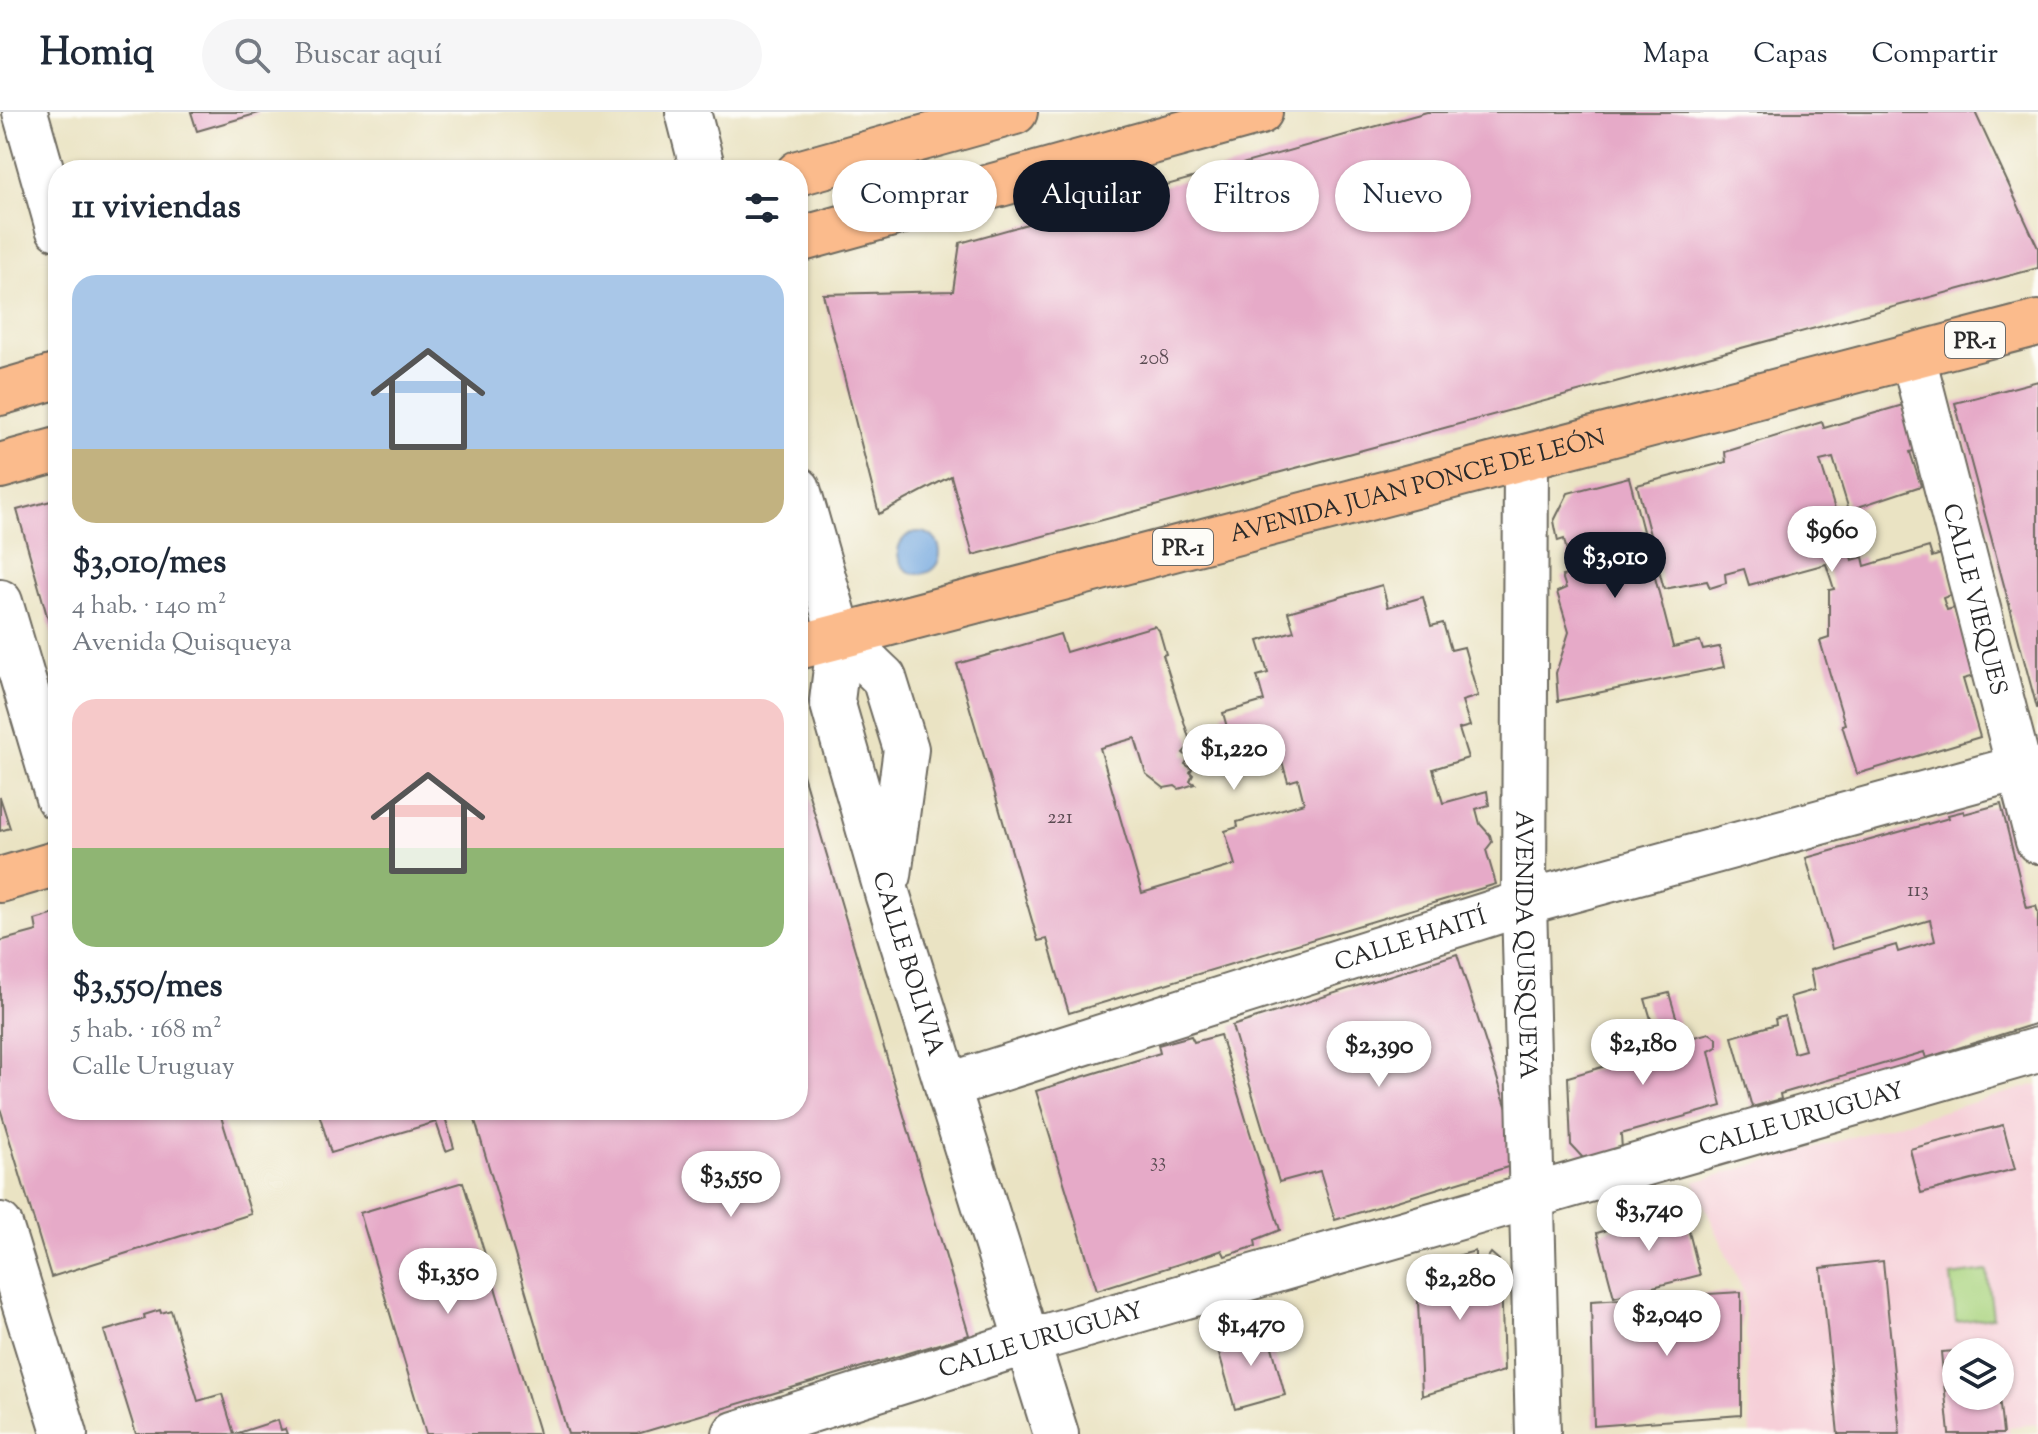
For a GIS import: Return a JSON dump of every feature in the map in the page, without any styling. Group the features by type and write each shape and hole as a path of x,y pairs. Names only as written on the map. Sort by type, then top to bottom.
{"main road":[{"path":"808,170 1015,112"},
{"path":"808,237 1260,112"},
{"name":"AVENIDA JUAN PONCE DE LEÓN","path":"808,644 2038,323"},
{"path":"0,393 48,379"},
{"path":"0,466 48,453"},
{"path":"0,880 48,866"}],"street":[{"path":"25,112 48,193"},
{"path":"688,112 700,160"},
{"name":"CALLE VIEQUES","path":"1913,357 2038,841"},
{"name":"AVENIDA QUISQUEYA","path":"1526,457 1524,903 1538,1434"},
{"name":"CALLE BOLIVIA","path":"808,524 840,636 832,701 887,893 1056,1434"},
{"path":"0,602 48,764"},
{"path":"840,636 884,678 906,749 887,893"},
{"name":"CALLE HAITÍ","path":"947,1086 1524,903 2018,768"},
{"name":"CALLE URUGUAY","path":"735,1434 1027,1342 2038,1050"},
{"path":"0,1225 65,1434"}],"shaded area":[{"path":"2038,1084 2038,1424 2009,1427 2010,1434 1750,1434 1744,1293 1694,1182"}],"green space":[{"path":"1987,1271 1993,1317 1956,1322 1951,1276"}],"water":[{"path":"919,532 934,538 940,553 934,568 919,574 904,568 898,553 904,538"}],"building":[{"path":"191,112 258,112 259,113 197,131"},
{"path":"1427,112 1975,112 2038,248 2038,268 973,555 951,476 879,514 823,294 953,291 960,243 1013,228 1013,232 1170,232 1170,184 1186,180 1186,232 1319,232 1319,160 1256,160"},
{"path":"2038,381 2038,708 2037,708 1955,403"},
{"path":"1903,405 1916,450 1910,452 1921,486 1849,510 1833,458 1820,461 1843,535 1849,533 1856,556 1851,557 1852,560 1863,557 1865,566 1929,547 1932,557 1941,554 1954,594 1943,598 1947,610 1954,608 1974,676 1963,679 1980,737 1857,774 1820,641 1829,638 1829,590 1834,589 1826,564 1749,585 1744,569 1725,574 1726,583 1710,588 1707,581 1664,589 1637,485 1726,462 1725,452 1822,422 1824,428"},
{"path":"1629,477 1673,647 1700,641 1703,650 1719,647 1724,667 1558,701 1556,673 1569,632 1557,592 1566,588 1562,576 1572,574 1564,539 1558,541 1554,521 1568,493"},
{"path":"48,502 48,619 17,510"},
{"path":"1382,585 1388,607 1423,597 1431,626 1443,623 1451,650 1464,647 1478,696 1462,701 1470,726 1459,729 1468,758 1433,769 1443,803 1487,791 1489,805 1476,809 1480,824 1492,842 1486,850 1496,884 1069,1013 1047,939 1038,941 957,664 1060,634 1066,652 1154,626 1159,630 1166,654 1163,655 1191,744 1183,753 1189,758 1185,764 1192,769 1190,781 1195,784 1179,789 1175,786 1164,788 1146,774 1135,738 1100,748 1142,893 1235,865 1225,831 1238,827 1237,822 1304,803 1298,779 1288,782 1281,758 1239,770 1223,713 1264,701 1257,676 1268,673 1258,641 1294,631 1288,612"},
{"path":"808,791 969,1335 637,1434 568,1434 475,1120 808,1120"},
{"path":"0,797 10,828 0,831"},
{"path":"2001,804 2027,908 2036,906 2038,913 2038,1023 1926,1058 1924,1052 1780,1094 1781,1099 1752,1107 1732,1037 1776,1024 1775,1019 1784,1016 1794,1053 1805,1050 1790,997 1814,990 1810,970 1896,945 1898,952 1935,941 1930,920 1832,949 1806,858 1949,818 1948,815"},
{"path":"48,916 48,1120 222,1120 251,1214 51,1277 0,1108 0,941 37,931 35,920"},
{"path":"1457,954 1509,1115 1511,1166 1335,1220 1320,1171 1279,1182 1232,1026"},
{"path":"1669,993 1683,1040 1709,1033 1717,1038 1717,1047 1709,1051 1722,1106 1621,1134 1622,1150 1591,1159 1583,1158 1571,1145 1568,1077 1660,1050 1645,999"},
{"path":"1220,1035 1280,1230 1255,1240 1256,1246 1225,1256 1222,1250 1097,1290 1036,1091 1160,1053 1158,1045 1191,1036 1194,1042"},
{"path":"321,1120 446,1120 454,1148 446,1151 436,1122 331,1153"},
{"path":"2003,1125 2015,1169 1921,1193 1910,1149"},
{"path":"463,1182 539,1434 426,1434 360,1213"},
{"path":"1683,1208 1700,1275 1614,1297 1597,1233"},
{"path":"1475,1251 1475,1259 1486,1260 1491,1253 1499,1260 1493,1266 1492,1276 1501,1276 1504,1371 1422,1396 1417,1278 1424,1278 1424,1265"},
{"path":"1883,1261 1900,1434 1838,1434 1821,1268"},
{"path":"1741,1292 1741,1415 1594,1426 1591,1301"},
{"path":"160,1310 161,1313 171,1310 198,1401 222,1394 234,1434 136,1434 104,1331 145,1319 144,1315"},
{"path":"1266,1325 1285,1395 1235,1409 1217,1346 1236,1340 1235,1334"},
{"path":"1947,1410 2000,1410 2003,1434 1949,1434"},
{"path":"278,1420 281,1430 285,1429 287,1434 235,1434"}]}
